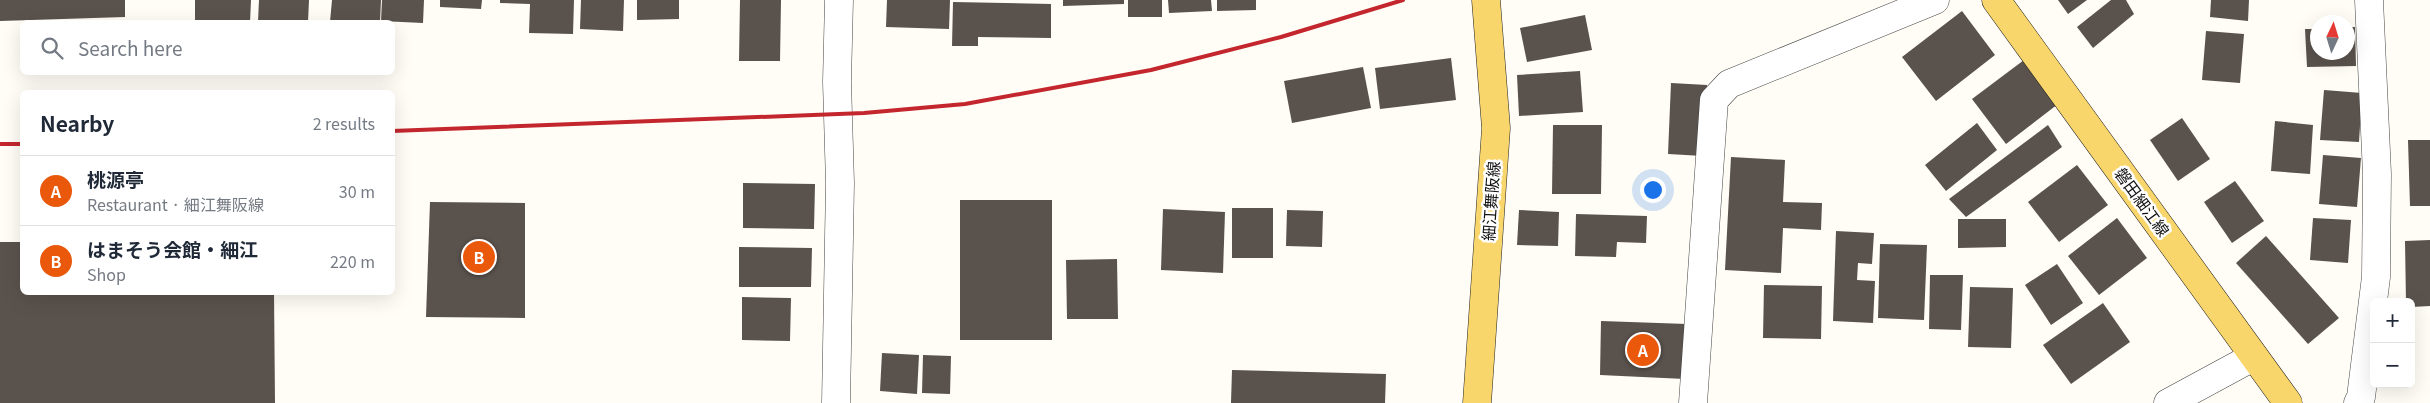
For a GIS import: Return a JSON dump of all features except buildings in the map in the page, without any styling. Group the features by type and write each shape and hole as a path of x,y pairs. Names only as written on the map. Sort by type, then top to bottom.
{"main road":[{"name":"細江舞阪線","path":"1477,403 1496,128 1486,0"},
{"name":"磐田細江線","path":"1996,0 2288,403"}],"street":[{"path":"836,403 840,183 839,0"},
{"path":"1693,403 1714,100 1729,84 1935,0"},
{"path":"2358,403 2361,397 2376,277 2377,174 2369,0"},
{"path":"2168,403 2254,357"}],"railway":[{"path":"395,131 864,113 965,104 1151,70 1281,37 1403,0"},
{"path":"0,144 20,144"}],"place":[{"name":"はまそう会館・細江","path":"479,257"},
{"name":"桃源亭","path":"1643,350"}]}
